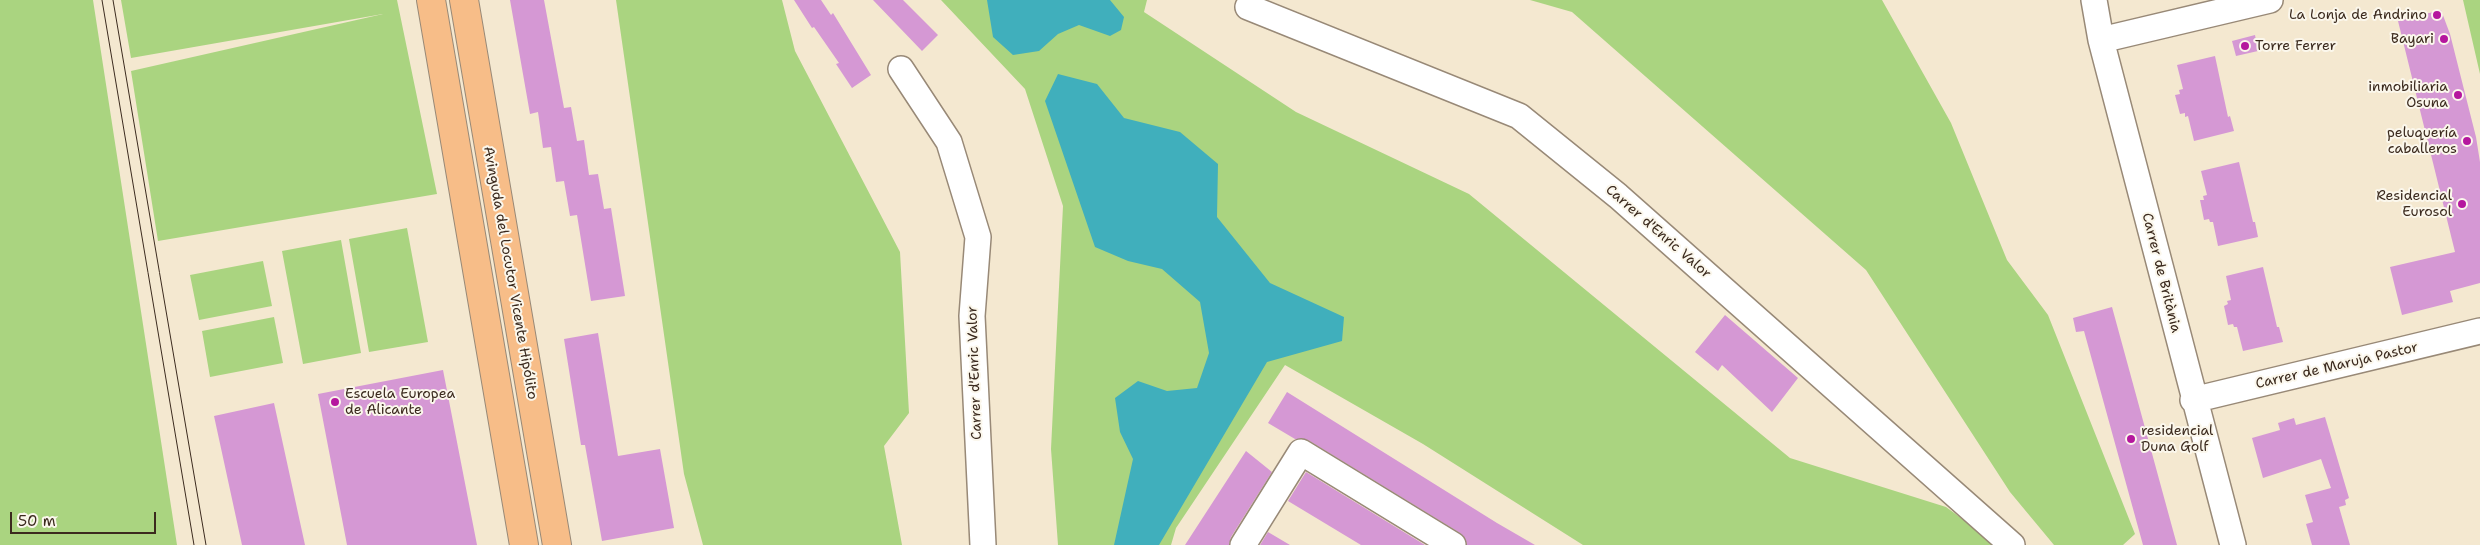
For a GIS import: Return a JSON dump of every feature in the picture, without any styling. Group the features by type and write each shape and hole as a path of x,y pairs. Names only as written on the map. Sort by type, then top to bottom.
{"main road":[{"path":"431,0 524,545"},
{"name":"Avinguda del Locutor Vicente Hipólito","path":"464,0 557,545"}],"street":[{"name":"Carrer de Britània","path":"2094,0 2101,40 2193,400 2233,545"},
{"path":"2101,40 2270,0"},
{"name":"Carrer d'Enric Valor","path":"1248,7 1519,116 1618,196 2012,545"},
{"name":"Carrer d'Enric Valor","path":"901,69 949,142 978,237 972,316 984,545"},
{"name":"Carrer de Maruja Pastor","path":"2193,400 2480,331"},
{"path":"1243,545 1301,452 1453,545"}],"green space":[{"path":"0,0 93,0 177,545 0,545"},
{"path":"121,0 397,0 437,194 158,241 131,71 383,14 131,58"},
{"path":"616,0 782,0 795,51 900,252 909,413 884,446 902,545 703,545 684,474"},
{"path":"941,0 1147,0 1144,12 1296,112 1469,194 1790,458 1946,507 1998,545 1583,545 1423,444 1285,365 1176,528 1171,545 1058,545 1051,449 1063,206 1025,89"},
{"path":"1530,0 1882,0 1951,123 2007,260 2048,315 2135,534 2123,545 2054,545 2010,492 1866,270 1572,12"},
{"path":"2463,0 2480,0 2480,74"},
{"path":"407,228 428,342 369,352 349,239"},
{"path":"341,240 361,353 303,364 282,251"},
{"path":"263,261 272,306 199,320 190,275"},
{"path":"274,317 283,363 210,377 202,331"}],"water":[{"path":"987,0 1110,0 1124,17 1121,30 1110,36 1079,25 1058,34 1039,51 1013,55 993,37"},
{"path":"1058,74 1097,84 1124,118 1180,132 1218,164 1217,217 1270,283 1344,317 1342,341 1267,362 1159,545 1114,545 1133,459 1120,432 1115,398 1138,381 1167,391 1197,388 1209,353 1200,302 1162,269 1128,261 1095,247 1045,101"}],"building":[{"path":"510,0 544,0 564,108 571,107 577,141 584,140 589,175 598,174 604,209 611,208 625,296 591,301 577,215 570,216 564,181 556,182 551,147 543,148 538,112 530,114"},
{"path":"794,0 821,0 831,15 833,13 871,75 852,88 836,64 839,63 814,27 812,28"},
{"path":"873,0 903,0 938,35 922,51"},
{"name":"Residencial Eurosol","path":"2441,10 2450,34 2476,137 2480,162 2480,283 2450,291 2453,302 2402,315 2390,267 2455,252 2398,21"},
{"name":"Torre Ferrer","path":"2255,35 2258,51 2236,56 2232,41"},
{"path":"2215,56 2228,117 2230,116 2234,131 2194,141 2188,116 2185,117 2185,113 2180,114 2175,95 2180,94 2179,90 2183,89 2177,65"},
{"path":"2239,162 2258,237 2218,246 2213,222 2210,222 2209,219 2204,220 2200,200 2204,200 2203,196 2207,195 2201,171"},
{"path":"2263,267 2277,327 2279,327 2283,342 2243,351 2237,327 2234,327 2233,324 2228,325 2224,306 2228,304 2227,301 2231,300 2226,276"},
{"name":"residencial Duna Golf","path":"2112,307 2177,545 2143,545 2084,331 2076,332 2073,318"},
{"path":"1725,315 1798,378 1772,412 1722,365 1718,371 1695,352"},
{"path":"598,333 618,456 660,449 674,528 602,541 585,445 581,445 564,339"},
{"path":"443,370 477,545 347,545 318,394"},
{"path":"1287,392 1535,545 1467,545 1465,538 1460,533 1308,440 1295,439 1268,423"},
{"path":"274,403 305,545 242,545 214,416"},
{"path":"2325,417 2349,498 2345,500 2346,505 2339,507 2350,545 2312,545 2306,524 2313,522 2305,495 2331,488 2321,459 2263,478 2252,438 2280,430 2278,423 2294,418 2296,425"},
{"path":"1246,451 1272,472 1231,537 1229,545 1185,545"},
{"path":"1306,472 1425,545 1361,545 1288,501"},
{"path":"1268,532 1290,545 1260,545"}],"tram line":[{"path":"102,0 194,545"},
{"path":"113,0 206,545"}],"place":[{"name":"La Lonja de Andrino","path":"2437,15"},
{"name":"Bayari","path":"2444,39"},
{"name":"Torre Ferrer","path":"2245,46"},
{"name":"inmobiliaria Osuna","path":"2458,95"},
{"name":"peluquería caballeros","path":"2467,141"},
{"name":"Residencial Eurosol","path":"2462,204"},
{"name":"Escuela Europea de Alicante","path":"335,402"},
{"name":"residencial Duna Golf","path":"2131,439"}]}
